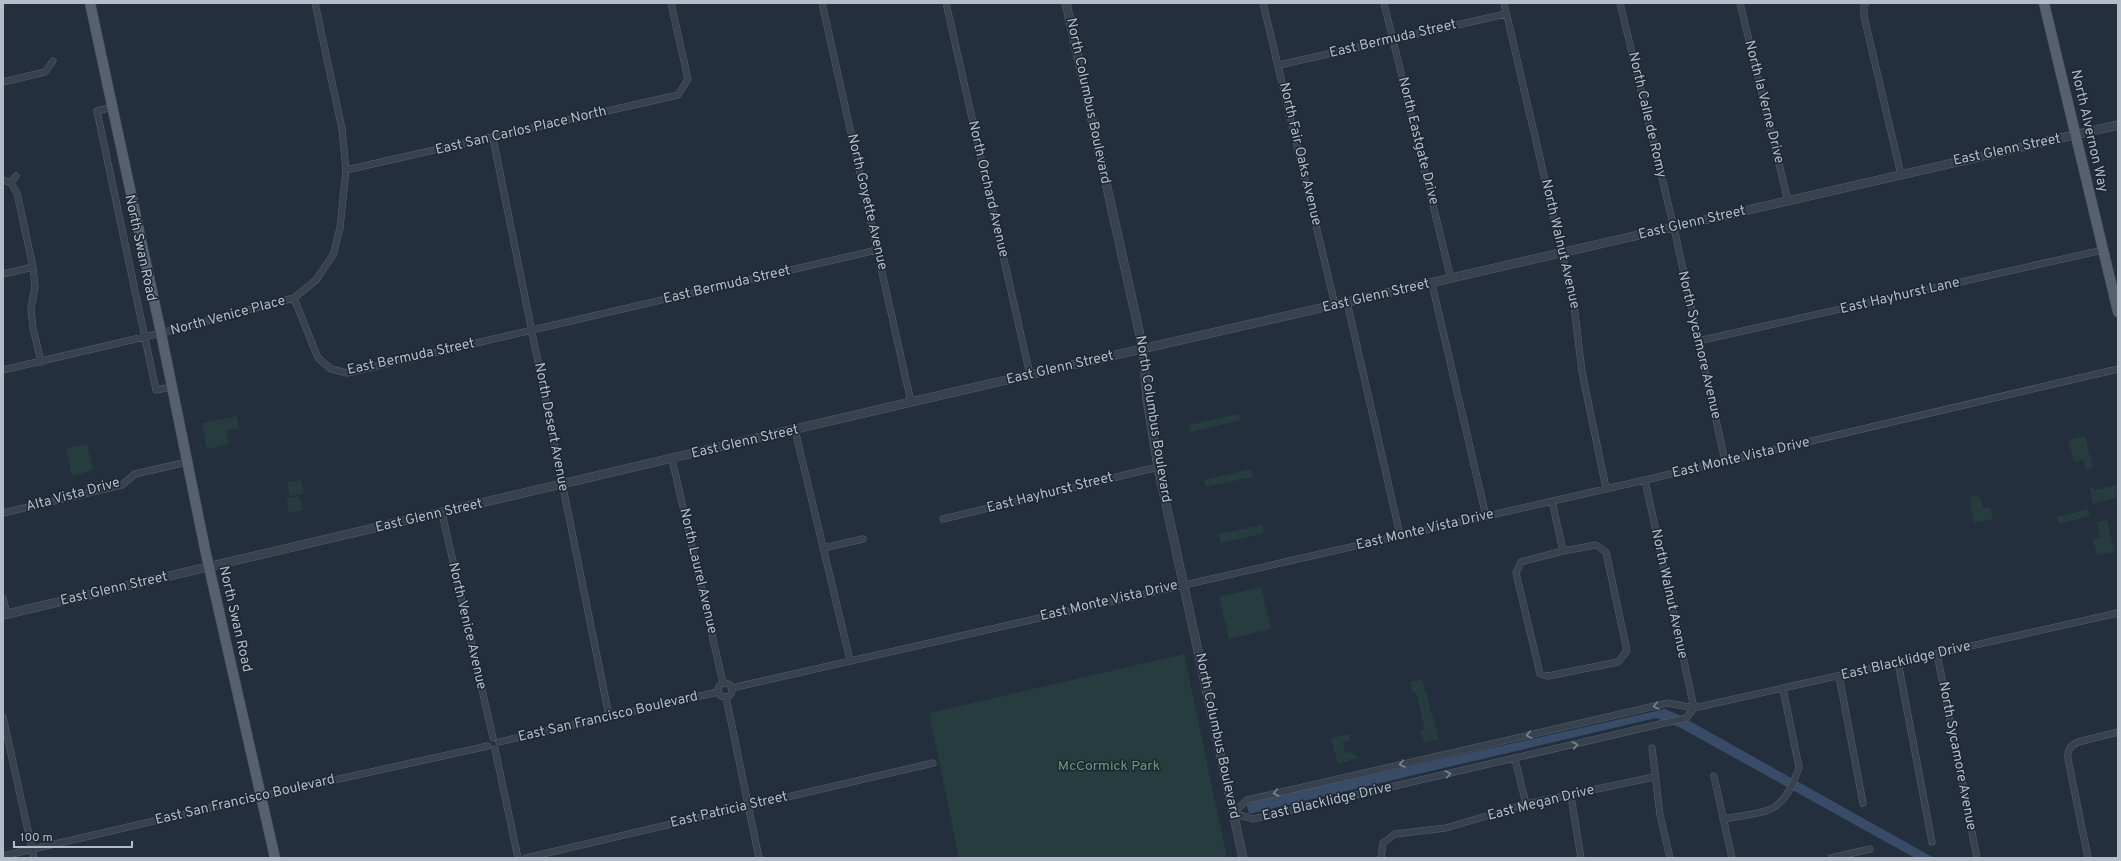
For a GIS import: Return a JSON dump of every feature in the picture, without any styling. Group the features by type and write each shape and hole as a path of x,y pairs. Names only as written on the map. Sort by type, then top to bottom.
{"main road":[{"name":"North Swan Road","path":"90,3 161,333 209,567 275,858"},
{"name":"North Alvernon Way","path":"2044,3 2118,312"}],"street":[{"path":"294,298 316,280 333,254 340,228 346,170 342,129 315,3"},
{"name":"East San Carlos Place North","path":"346,170 493,138 678,94 688,79 670,3"},
{"name":"North Goyette Avenue","path":"822,3 911,402"},
{"name":"North Orchard Avenue","path":"946,3 1030,375"},
{"name":"North Columbus Boulevard","path":"1066,3 1143,349 1147,399 1158,467 1243,858"},
{"name":"North Fair Oaks Avenue","path":"1263,3 1335,305"},
{"name":"North Eastgate Drive","path":"1384,3 1451,279"},
{"name":"North Walnut Avenue","path":"1504,3 1578,323 1582,372 1606,488"},
{"name":"North Calle de Romy","path":"1620,3 1674,228"},
{"name":"North la Verne Drive","path":"1740,3 1788,200"},
{"path":"1865,3 1864,16 1901,175"},
{"name":"East Bermuda Street","path":"1279,65 1393,38 1506,14"},
{"path":"3,82 45,72 53,61"},
{"name":"North Swan Road","path":"112,107 97,111 144,338 156,390 172,387"},
{"name":"East Glenn Street","path":"5,614 442,513 562,483 672,459 911,402 1563,254 1788,200 2118,125"},
{"name":"North Desert Avenue","path":"493,138 609,716"},
{"path":"11,183 16,176"},
{"path":"3,180 11,183 17,193 33,267 36,287 32,308 33,328 41,362"},
{"name":"North Sycamore Avenue","path":"1674,228 1725,461"},
{"name":"East Bermuda Street","path":"294,298 318,358 331,369 347,372 532,331 878,250"},
{"name":"East Hayhurst Lane","path":"1698,341 2103,250"},
{"path":"3,274 33,267"},
{"path":"1432,284 1486,516"},
{"name":"North Venice Place","path":"161,333 294,298"},
{"path":"1348,302 1400,535"},
{"path":"3,370 161,333"},
{"name":"East Monte Vista Drive","path":"732,688 1645,480 2118,370"},
{"path":"795,430 850,660"},
{"name":"North Laurel Avenue","path":"672,459 723,683"},
{"name":"Alta Vista Drive","path":"3,513 122,485 135,474 187,462"},
{"name":"East Hayhurst Street","path":"943,519 1158,467"},
{"name":"North Walnut Avenue","path":"1645,480 1694,708"},
{"path":"1552,501 1564,551"},
{"name":"North Venice Avenue","path":"442,513 493,738"},
{"path":"823,548 863,539"},
{"path":"1596,545 1606,552 1627,650 1618,662 1548,676 1540,674 1516,573 1521,562 1564,551 1596,545"},
{"path":"3,598 5,614"},
{"name":"East Blacklidge Drive","path":"1694,708 1686,718 1253,820 1234,813 1247,800 1653,706 1668,703 1694,708 2118,613"},
{"name":"North Sycamore Avenue","path":"1937,654 1977,858"},
{"path":"1898,662 1932,842"},
{"path":"1839,676 1863,804"},
{"path":"723,683 729,684 732,688 730,695 726,697 721,697 718,692 718,686 723,683"},
{"path":"1723,819 1767,812 1778,806 1788,793 1797,775 1799,767 1783,689"},
{"name":"East San Francisco Boulevard","path":"499,742 718,692"},
{"path":"726,697 747,806 759,858"},
{"path":"3,717 34,858"},
{"path":"2088,858 2068,759 2068,750 2073,744 2118,732"},
{"path":"493,738 499,742 498,747 495,749 488,746 489,741 493,738"},
{"name":"East San Francisco Boulevard","path":"3,856 262,796 488,746"},
{"path":"1652,748 1654,777 1660,815 1670,858"},
{"path":"495,749 518,858"},
{"path":"1515,759 1526,804"},
{"name":"East Patricia Street","path":"526,858 933,763"},
{"path":"1714,776 1732,858"},
{"name":"East Megan Drive","path":"1381,858 1383,843 1395,834 1446,828 1526,804 1570,796 1654,777"},
{"path":"1570,796 1581,858"},
{"path":"1831,858 1870,849"}],"green space":[{"path":"1239,414 1240,420 1191,432 1189,425"},
{"path":"237,416 239,428 226,431 229,444 207,449 202,423"},
{"path":"2085,436 2093,468 2086,470 2083,460 2074,462 2068,440"},
{"path":"87,444 93,470 72,476 66,448"},
{"path":"1251,469 1253,477 1205,487 1204,480"},
{"path":"301,480 304,494 290,496 287,482"},
{"path":"2118,485 2116,498 2093,504 2090,488 2093,488 2094,490"},
{"path":"1979,495 1983,508 1975,511 1990,507 1993,519 1974,523 1969,497"},
{"path":"299,496 303,510 289,513 286,498"},
{"path":"2088,509 2090,516 2058,524 2057,517"},
{"path":"2107,520 2114,552 2097,555 2093,540 2100,538 2097,522"},
{"path":"1262,525 1264,533 1221,543 1219,534"},
{"path":"1261,587 1271,629 1229,639 1219,597"},
{"name":"McCormick Park","path":"1184,654 1227,858 959,858 929,713"},
{"path":"1422,679 1439,739 1424,743 1421,731 1425,730 1416,692 1413,692 1410,682"},
{"path":"1349,734 1350,740 1343,742 1345,752 1353,753 1353,756 1357,755 1357,758 1338,764 1331,738"}],"water":[{"path":"1665,709 1679,715 1934,858 1915,858 1679,727 1656,718 1249,814 1246,803"}]}
